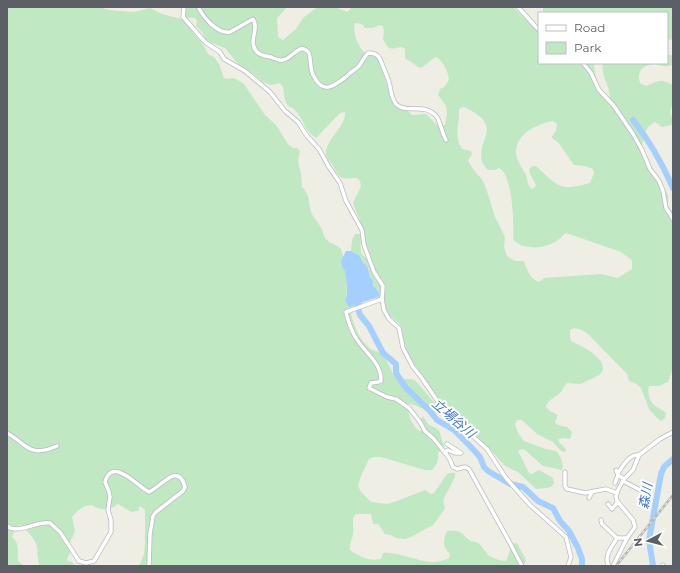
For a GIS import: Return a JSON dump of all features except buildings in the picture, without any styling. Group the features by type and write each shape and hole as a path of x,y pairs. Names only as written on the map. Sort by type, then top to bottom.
{"street":[{"path":"184,7 183,17 199,36 210,46 220,52 224,59 245,71 270,92 285,111 298,122 307,136 319,149 329,168 340,183 346,201 360,226 364,245 374,272 383,286 382,299 386,315 399,328 403,348 413,367 443,409 486,449 506,478 530,505 566,537 571,557 568,566"},
{"path":"198,7 205,18 216,28 226,33 253,19 255,26 254,46 258,52 265,57 282,60 287,58 296,50 307,50 314,76 320,85 326,88 330,88 355,70 368,54 373,53 377,55 390,84 394,102 398,106 402,107 420,108 430,111 437,118 446,140"},
{"path":"518,7 538,29"},
{"path":"584,64 591,73 599,90 614,106 633,134 650,169 659,180 663,191 666,208 673,219"},
{"path":"382,299 346,312 351,328 357,339 371,356 379,371 381,381 371,383 369,388 396,399 409,408 425,431 434,439 445,453 455,469 465,467 469,469 522,566"},
{"path":"613,566 627,538 635,527 633,520 618,502 617,493 624,480 633,470 639,455 660,439 673,432"},
{"path":"7,433 25,447 32,450 49,450 57,446"},
{"path":"445,453 448,450 455,453 461,453 447,444"},
{"path":"615,483 618,473 629,458 634,455 639,455"},
{"path":"7,526 13,529 38,523 50,523 60,532 79,562 86,563 94,560 110,532 111,520 108,510 110,497 105,482 108,475 114,472 122,472 149,492 171,477 180,477 184,481 185,487 183,491 156,512 151,520 149,566"},
{"path":"565,472 565,486 567,489 582,493 606,490 617,493"},
{"path":"618,473 624,480 640,490"},
{"path":"588,498 592,492"},
{"path":"608,504 612,509 618,502"},
{"path":"601,520 602,524 617,538 627,538"},
{"path":"609,566 606,562 607,557 617,538"}],"green space":[{"path":"7,7 99,7 109,10 134,12 150,8 162,14 182,19 204,46 208,54 214,57 219,64 224,78 234,78 244,84 265,115 276,125 288,144 300,151 298,161 302,187 307,194 311,212 326,238 340,248 342,252 345,265 347,289 345,300 351,304 363,304 351,313 353,322 360,337 367,346 382,354 397,379 411,379 416,381 437,406 438,411 435,413 415,405 408,404 410,418 418,430 421,431 424,428 420,420 423,416 428,424 439,430 444,446 438,453 438,460 434,468 432,470 425,470 381,457 374,457 369,459 361,476 358,486 361,492 371,502 387,504 425,490 431,494 434,493 447,474 455,473 455,477 443,500 445,509 433,525 411,537 405,539 396,538 385,534 378,524 373,524 371,514 356,514 353,518 353,535 350,550 372,560 381,559 383,553 391,553 424,561 441,561 449,558 450,554 444,546 447,531 455,531 460,532 470,541 478,543 488,555 506,561 511,547 515,543 518,544 526,561 524,564 520,566 139,566 144,554 145,510 140,506 138,511 131,512 118,504 112,508 105,509 92,505 86,506 72,517 75,531 70,543 70,553 67,559 75,566 40,566 36,543 21,525 16,527 12,537 15,539 18,548 18,561 24,566 7,566"},
{"path":"186,7 287,7 277,18 278,37 283,40 296,29 303,18 316,8 335,7 347,12 353,7 513,7 533,27 538,24 538,64 594,64 600,88 607,101 610,99 610,94 602,68 603,64 655,64 647,66 641,70 639,76 640,83 646,86 662,81 673,85 673,104 670,111 673,121 671,125 662,127 655,122 651,124 646,131 640,149 649,170 662,185 668,195 668,206 673,212 673,368 668,382 659,386 649,386 648,390 649,397 653,404 666,413 665,418 661,421 655,416 649,409 641,388 635,383 629,381 627,374 589,335 582,330 574,328 570,330 571,341 592,353 598,358 603,367 601,374 581,384 567,383 561,392 547,404 546,407 550,411 558,415 555,422 558,425 567,427 572,432 570,439 558,439 566,451 564,452 560,450 553,442 537,434 522,420 517,420 515,424 518,433 524,441 556,451 562,460 562,470 543,466 525,450 522,449 518,451 529,473 532,474 539,470 553,478 554,483 551,487 536,489 518,472 505,466 488,447 445,407 410,358 404,343 402,328 385,309 383,298 373,301 376,298 375,287 369,277 369,269 359,255 351,251 352,240 355,234 360,234 362,255 369,260 371,257 362,226 353,203 361,186 360,181 357,178 340,177 326,155 329,143 343,122 345,112 340,113 316,138 306,128 295,110 286,103 283,87 280,83 271,85 263,82 247,69 239,65 225,48 205,39 203,33 196,26 197,21 195,18 187,18 185,15","holes":["355,23 362,24 365,28 373,28 380,25 383,26 383,39 387,46 390,48 402,47 405,49 405,58 420,68 436,57 441,61 447,70 449,80 444,87 440,89 438,95 447,109 445,125 438,126 426,114 413,115 407,110 395,106 378,59 363,51 358,44 354,27","464,107 477,114 485,122 487,130 482,146 481,158 483,164 488,170 495,170 499,168 504,172 512,200 513,239 517,243 527,247 548,245 555,242 566,233 621,252 632,260 632,269 618,278 601,274 544,278 539,282 531,276 524,261 515,261 507,256 504,247 505,237 495,217 486,188 482,179 468,161 472,154 471,151 462,149 459,144 457,134 459,110 460,108","553,121 557,124 556,131 552,138 558,142 574,165 585,166 593,169 594,173 590,183 580,186 565,187 555,183 536,166 532,166 529,170 536,186 532,189 529,186 526,175 517,157 516,150 518,144 521,138 530,130 547,122"]},
{"path":"543,7 673,7 673,40 668,39 668,12 543,12"},
{"path":"668,54 673,56 673,65 661,66 655,64 668,64"}],"water":[{"path":"346,251 351,251 359,255 368,267 369,277 373,280 373,285 379,293 379,296 375,298 349,307 345,300 347,290 345,271 341,261"}],"waterway":[{"path":"633,120 655,152 673,188"},
{"name":"立場谷川","path":"359,296 358,308 360,315 369,326 383,353 396,364 396,373 406,388 429,410 437,420 454,430 470,446 480,457 484,467 488,471 510,484 523,487 538,501 553,508 560,521 569,531 578,548 582,559 582,566"},
{"name":"森川","path":"653,566 649,540 661,474 664,467 673,459"}],"railway":[{"path":"616,566 673,495"}]}
